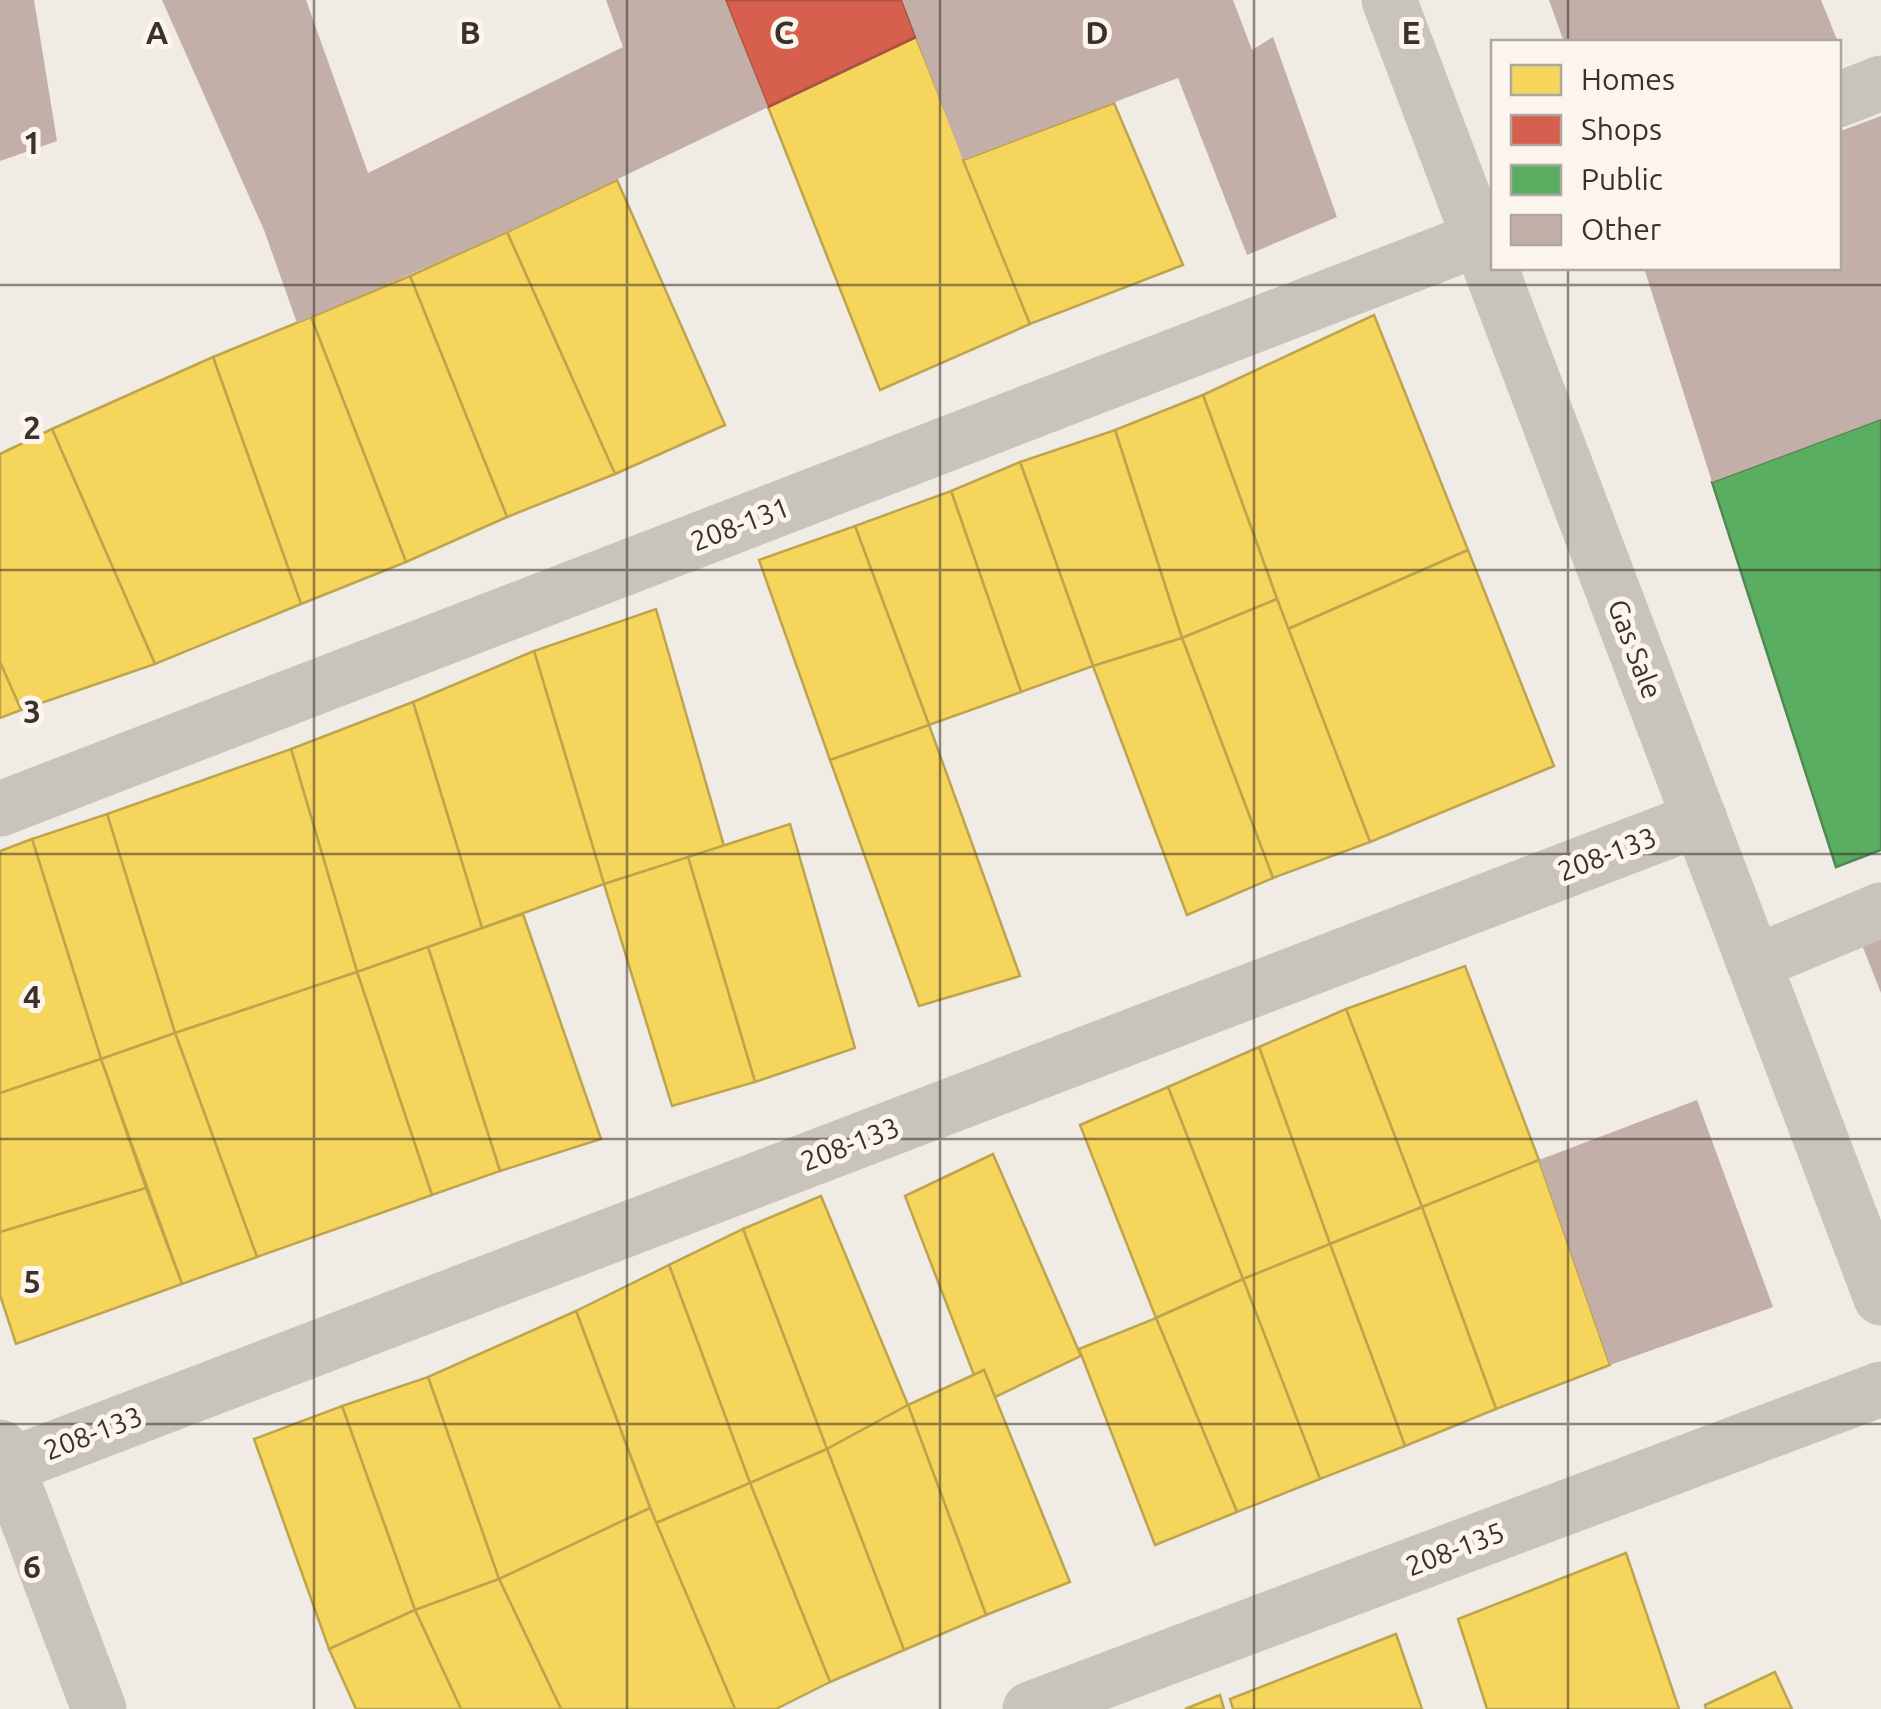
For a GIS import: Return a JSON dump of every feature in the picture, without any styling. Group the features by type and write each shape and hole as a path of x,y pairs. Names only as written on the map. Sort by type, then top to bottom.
{"street":[{"name":"Gas Sale","path":"1389,0 1486,236"},
{"path":"1841,99 1881,83"},
{"name":"208-131","path":"0,809 1486,236"},
{"name":"Gas Sale","path":"1498,270 1881,1298"},
{"name":"208-133","path":"2,1460 1700,819"},
{"path":"1754,963 1881,910"},
{"name":"208-135","path":"1030,1709 1881,1388"},
{"path":"2,1460 99,1709"}],"building: Homes":[{"path":"916,37 1030,324 880,390 768,107"},
{"path":"1114,103 1183,265 1030,324 963,160"},
{"path":"617,180 725,425 615,474 507,232"},
{"path":"507,232 615,474 507,517 410,276"},
{"path":"410,276 507,517 406,562 311,317"},
{"path":"1374,315 1468,550 1288,629 1203,395"},
{"path":"311,317 406,562 301,604 213,357"},
{"path":"213,357 301,604 155,664 52,429"},
{"path":"1203,395 1277,599 1182,638 1115,430"},
{"path":"52,429 155,664 21,710 0,662 0,454"},
{"path":"1115,430 1182,638 1093,666 1020,462"},
{"path":"1020,462 1093,666 1021,692 951,491"},
{"path":"951,491 1021,692 929,725 855,526"},
{"path":"855,526 929,725 830,760 759,560"},
{"path":"1468,550 1554,766 1370,842 1288,629"},
{"path":"1277,599 1370,842 1273,878 1182,638"},
{"path":"656,609 724,846 604,884 534,651"},
{"path":"1182,638 1273,878 1187,915 1093,666"},
{"path":"534,651 604,884 482,928 413,702"},
{"path":"0,662 21,710 0,718"},
{"path":"413,702 482,928 357,972 291,749"},
{"path":"929,725 1020,976 919,1006 830,760"},
{"path":"291,749 357,972 175,1033 107,814"},
{"path":"107,814 175,1033 101,1059 32,839"},
{"path":"790,824 855,1048 755,1082 688,857"},
{"path":"32,839 101,1059 0,1093 0,851"},
{"path":"688,857 755,1082 672,1106 604,884"},
{"path":"523,914 601,1139 500,1171 428,947"},
{"path":"428,947 500,1171 432,1195 357,972"},
{"path":"1465,966 1539,1160 1422,1207 1346,1009"},
{"path":"357,972 432,1195 257,1257 175,1033"},
{"path":"1346,1009 1422,1207 1330,1244 1259,1047"},
{"path":"175,1033 257,1257 182,1284 101,1059"},
{"path":"1259,1047 1330,1244 1243,1279 1168,1087"},
{"path":"101,1059 146,1188 0,1232 0,1093"},
{"path":"1168,1087 1243,1279 1156,1318 1080,1125"},
{"path":"993,1154 1081,1356 995,1397 984,1370 974,1375 905,1196"},
{"path":"1539,1160 1610,1365 1496,1409 1422,1207"},
{"path":"146,1188 182,1284 16,1344 0,1295 0,1232"},
{"path":"821,1196 908,1405 827,1449 743,1229"},
{"path":"1422,1207 1496,1409 1405,1446 1330,1244"},
{"path":"743,1229 827,1449 750,1483 669,1265"},
{"path":"1330,1244 1405,1446 1320,1479 1243,1279"},
{"path":"669,1265 750,1483 656,1523 576,1311"},
{"path":"1243,1279 1320,1479 1237,1512 1156,1318"},
{"path":"576,1311 650,1508 499,1579 428,1377"},
{"path":"1156,1318 1237,1512 1155,1545 1079,1349"},
{"path":"984,1370 1070,1582 986,1615 908,1405"},
{"path":"428,1377 499,1579 415,1610 342,1406"},
{"path":"908,1405 986,1615 904,1650 827,1449"},
{"path":"342,1406 415,1610 329,1649 254,1439"},
{"path":"827,1449 904,1650 830,1682 750,1483"},
{"path":"750,1483 830,1682 776,1709 735,1709 656,1523"},
{"path":"650,1508 735,1709 561,1709 499,1579"},
{"path":"1626,1553 1679,1709 1487,1709 1458,1619"},
{"path":"499,1579 561,1709 461,1709 415,1610"},
{"path":"415,1610 461,1709 356,1709 329,1649"},
{"path":"1396,1634 1422,1709 1233,1709 1230,1699"},
{"path":"1775,1672 1792,1709 1706,1709 1705,1705"},
{"path":"1220,1695 1224,1709 1185,1709"}],"building: Shops":[{"path":"725,0 902,0 916,37 768,107"}],"building: Public":[{"path":"1881,419 1881,850 1836,867 1712,482"}],"building: Other":[{"path":"0,0 34,0 57,141 0,161"},
{"path":"162,0 306,0 368,173 623,47 606,0 725,0 768,107 507,232 297,323 264,230"},
{"path":"902,0 1233,0 1252,50 1273,37 1337,217 1247,255 1178,78 963,160"},
{"path":"1549,0 1821,0 1837,40 1563,40"},
{"path":"1881,116 1881,419 1712,482 1645,270 1841,270 1841,131"},
{"path":"1881,912 1881,993 1853,922"},
{"path":"1697,1100 1773,1307 1610,1365 1539,1160"}]}
